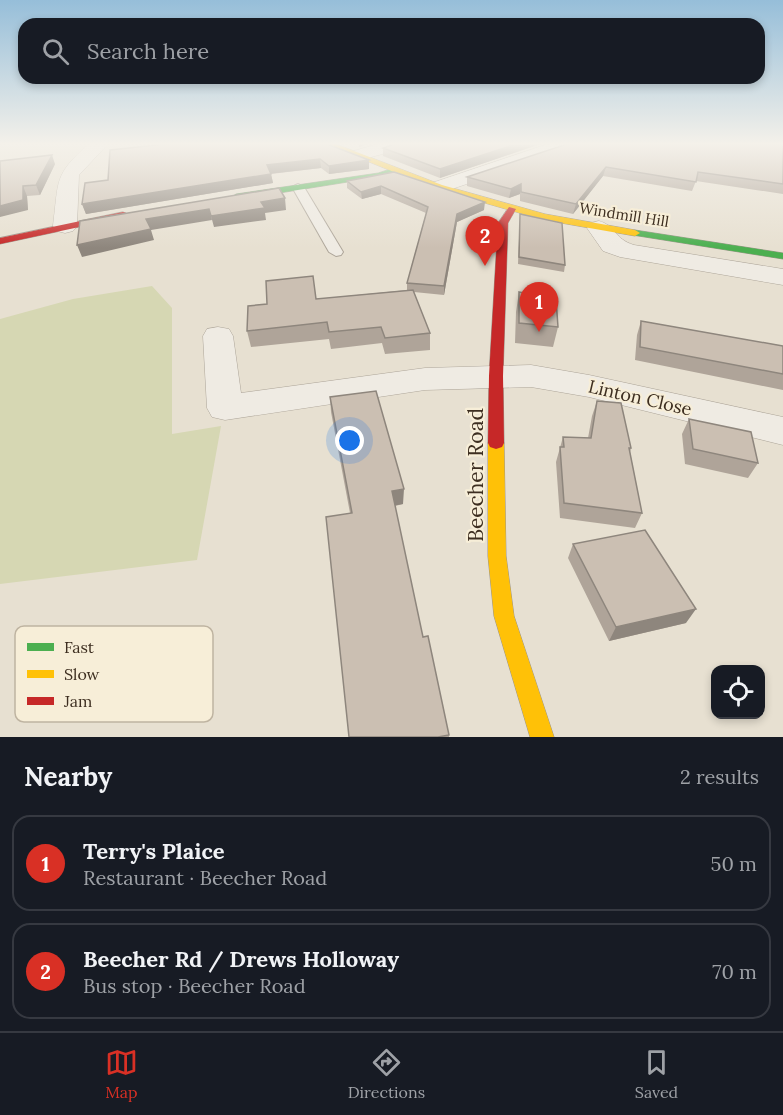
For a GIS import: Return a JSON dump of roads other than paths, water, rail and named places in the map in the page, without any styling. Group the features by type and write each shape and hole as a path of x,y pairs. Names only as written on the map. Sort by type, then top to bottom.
{"main road":[{"path":"219,199 356,178"},
{"name":"Windmill Hill","path":"416,178 512,209 599,228 783,256"},
{"name":"Beecher Road","path":"512,209 503,223 496,376 497,556 504,616 542,737"},
{"path":"0,241 142,212"}],"street":[{"path":"65,226 69,178"},
{"path":"439,187 465,178"},
{"path":"599,228 612,246 629,252 783,277"},
{"name":"Linton Close","path":"218,336 225,408 424,379 531,376 589,386 783,431"}],"lane":[{"path":"298,187 336,252"}],"place":[{"name":"Beecher Rd / Drews Holloway","path":"485,266"},
{"name":"Terry's Plaice","path":"539,332"}]}
